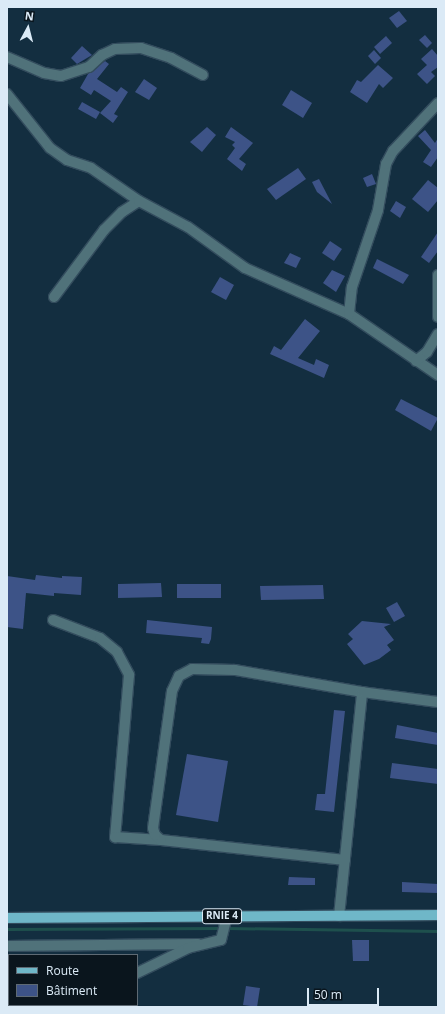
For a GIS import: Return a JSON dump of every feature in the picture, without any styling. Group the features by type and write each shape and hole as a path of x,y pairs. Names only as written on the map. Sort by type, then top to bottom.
{"main road":[{"name":"RNIE 4","path":"7,918 438,915"}],"street":[{"path":"7,58 44,73 61,76 89,67 102,55 115,49 141,48 171,58 203,75"},
{"path":"7,94 50,148 67,160 91,168 139,200 188,227 245,268 349,314 416,362 438,375"},
{"path":"349,314 352,287 378,210 386,164 392,152 438,103"},
{"path":"54,297 104,230 122,212 139,200"},
{"path":"438,275 438,316"},
{"path":"416,362 427,352 438,334"},
{"path":"53,620 100,638 117,652 129,675 115,837 161,840 345,860"},
{"path":"161,840 155,835 154,828 172,691 179,676 192,669 235,670 362,692 438,702"},
{"path":"340,916 362,692"},
{"path":"7,946 198,944 221,940 227,916"},
{"path":"138,973 198,944"}],"building":[{"path":"399,11 407,21 397,28 389,18"},
{"path":"425,35 432,43 427,48 419,40"},
{"path":"386,36 392,43 380,54 374,47"},
{"path":"82,46 92,55 77,64 71,58"},
{"path":"432,49 438,56 438,67 431,72 435,76 427,84 417,74 427,65 421,59"},
{"path":"374,50 381,58 375,64 368,56"},
{"path":"105,61 109,64 97,79 117,92 121,87 128,92 114,114 118,116 113,123 100,113 111,101 94,90 91,95 80,88 88,74"},
{"path":"378,65 393,78 383,88 379,84 367,103 350,92 357,80 361,82"},
{"path":"144,79 157,88 149,100 135,92"},
{"path":"291,90 312,103 303,118 282,105"},
{"path":"82,102 100,112 96,119 78,109"},
{"path":"207,127 216,135 202,152 190,142"},
{"path":"231,127 253,143 239,159 246,164 242,171 227,159 235,148 232,145 235,142 225,137"},
{"path":"425,130 435,143 438,138 438,157 431,167 423,162 431,150 418,136"},
{"path":"298,168 306,179 276,200 267,189"},
{"path":"372,174 376,184 367,187 363,178"},
{"path":"319,179 332,204 317,192 312,182"},
{"path":"428,180 438,188 438,200 428,212 412,199"},
{"path":"396,201 406,207 400,218 390,211"},
{"path":"438,232 438,251 429,263 421,257"},
{"path":"330,241 342,249 334,261 322,253"},
{"path":"290,253 301,258 296,268 284,263"},
{"path":"377,259 409,275 403,284 373,268"},
{"path":"332,270 345,276 336,292 323,283"},
{"path":"220,277 234,285 226,300 211,292"},
{"path":"305,319 320,331 298,358 314,365 316,359 329,365 324,378 270,354 274,346 281,350"},
{"path":"401,399 438,418 431,431 395,410"},
{"path":"36,575 62,578 62,576 82,577 81,595 54,593 54,596 26,593 23,629 7,627 7,576 35,580"},
{"path":"161,583 162,597 118,598 118,584"},
{"path":"177,584 221,584 221,598 177,598"},
{"path":"323,585 324,599 261,600 260,586"},
{"path":"397,602 405,616 394,622 386,608"},
{"path":"147,620 212,627 211,639 209,644 201,643 202,638 146,633"},
{"path":"362,621 391,624 384,627 394,640 387,645 391,650 379,659 364,665 347,644 353,639 348,634"},
{"path":"334,710 345,711 334,812 315,810 317,794 325,794"},
{"path":"397,725 438,733 438,745 395,738"},
{"path":"187,754 228,761 218,822 176,815"},
{"path":"392,763 438,769 438,784 390,778"},
{"path":"289,877 315,878 315,885 288,885"},
{"path":"402,882 438,884 438,893 402,892"},
{"path":"352,940 369,940 369,961 353,961"},
{"path":"246,986 260,988 257,1007 243,1005"}],"waterway":[{"path":"7,929 221,928"},
{"path":"227,928 438,931"}]}
